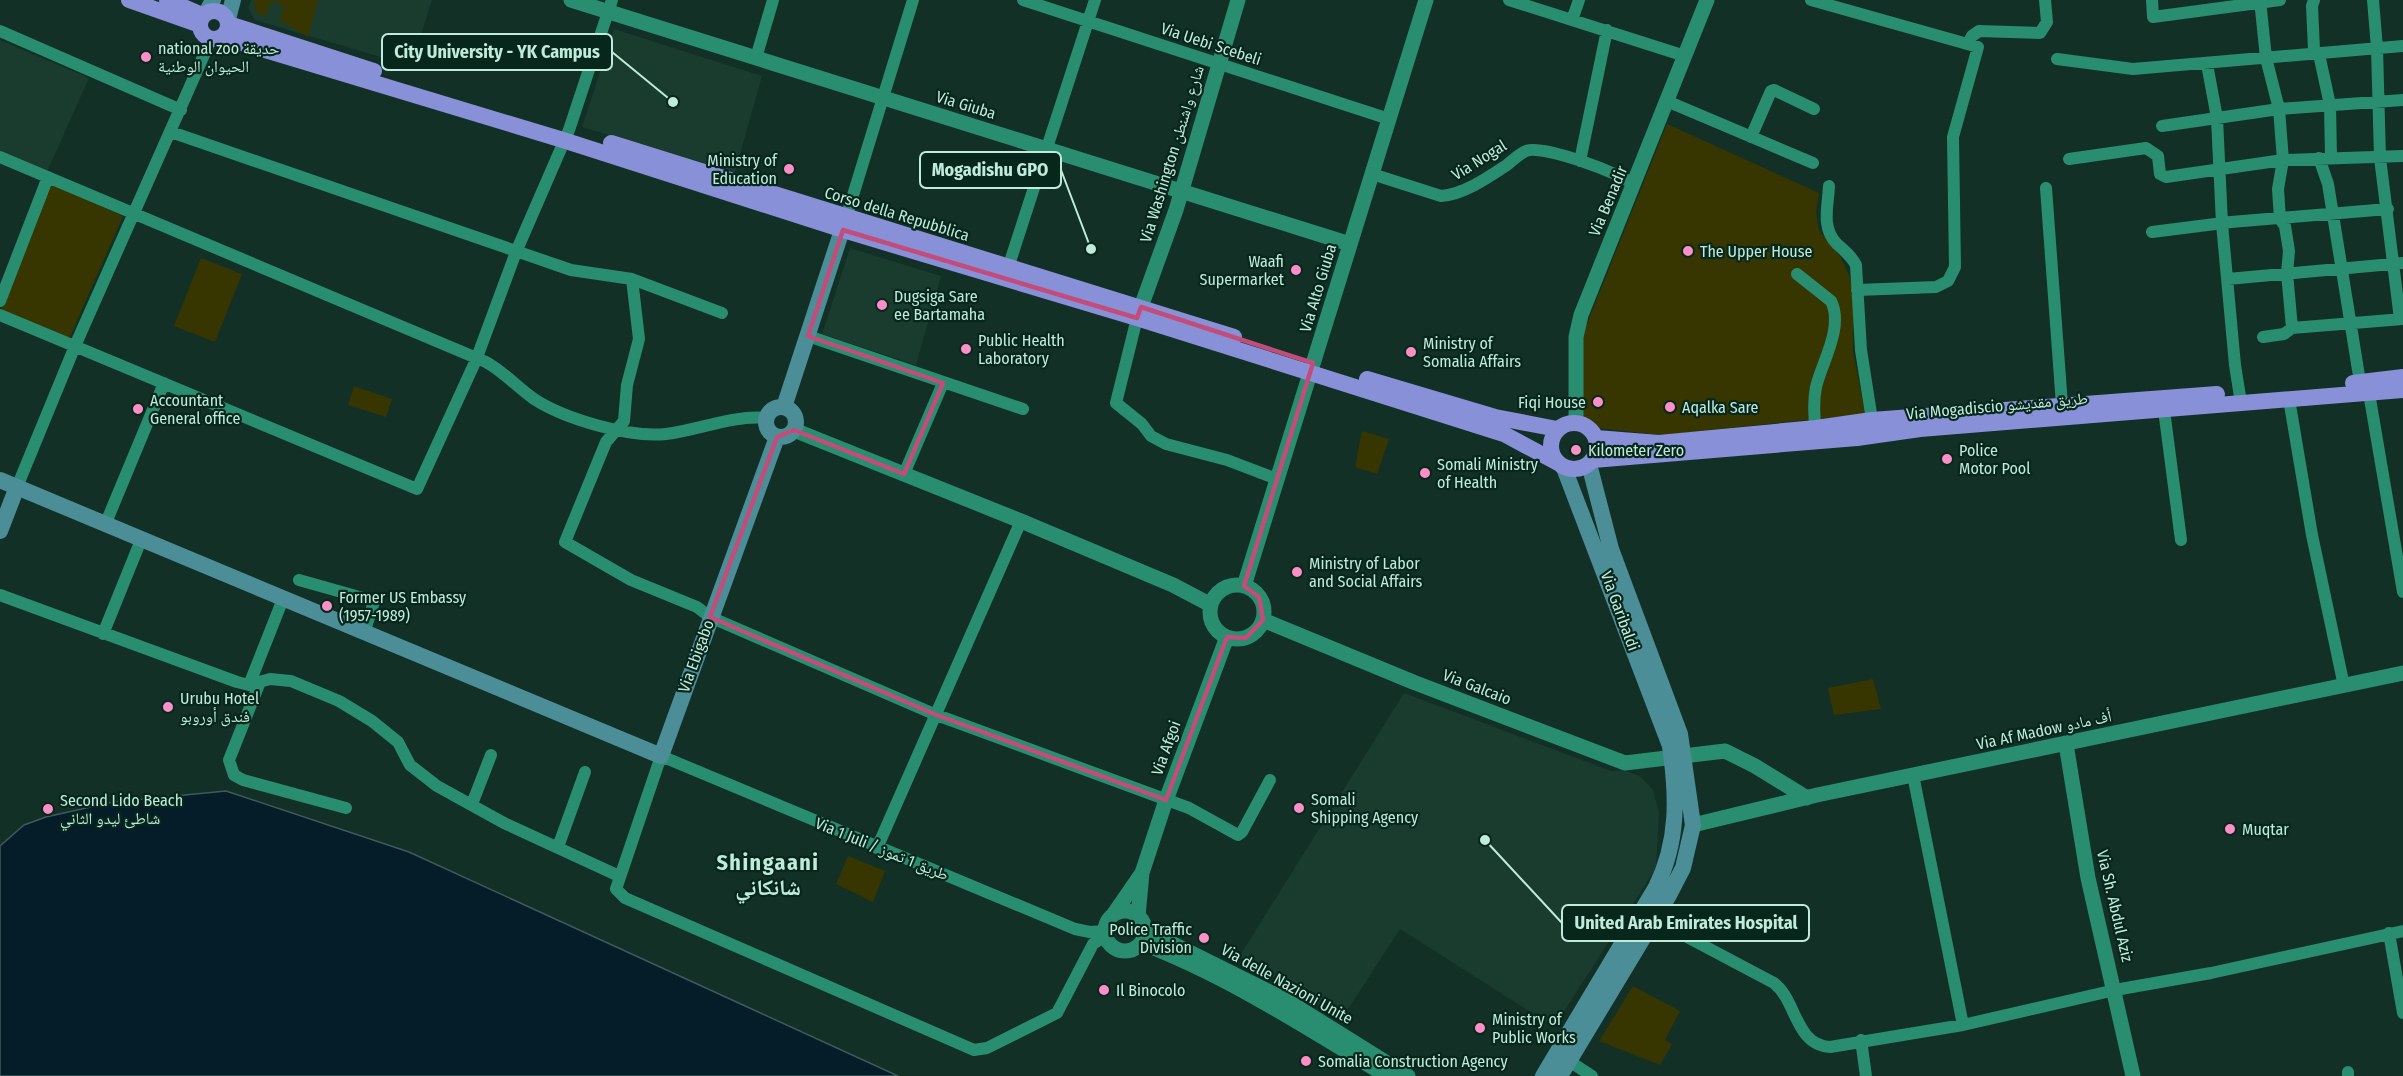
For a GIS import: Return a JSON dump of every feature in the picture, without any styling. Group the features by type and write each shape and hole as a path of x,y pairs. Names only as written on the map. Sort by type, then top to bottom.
{"highway":[{"path":"129,0 206,13 218,11 222,30"},
{"path":"167,0 206,13"},
{"path":"206,13 203,34 222,30 1139,313 1312,368 1504,434 1561,465 1577,470 1591,462 1598,446 1596,438 1588,427 1575,422 1557,429 1495,417 1312,368"},
{"name":"Via Mogadiscio طريق مقديشو","path":"1596,438 1659,443 1920,429 2035,414 2062,405 2164,410 2241,398 2289,399 2365,387 2403,377"},
{"name":"Via Mogadiscio طريق مقديشو","path":"1591,462 1816,435 1872,420 2035,414 2365,387 2403,390"},
{"path":"1557,429 1551,442 1553,457 1561,465"}],"main road":[{"path":"222,30 233,0"},
{"path":"784,407 845,224"},
{"path":"784,407 795,416 794,430 787,436 777,437 768,432 766,418 771,410 784,407"},
{"name":"Via Ebigabo","path":"661,756 777,437"},
{"name":"Via Garibaldi","path":"1591,462 1611,549 1680,734 1678,755"},
{"name":"Via Garibaldi","path":"1561,465 1670,746 1678,755"},
{"path":"0,480 661,756"},
{"path":"0,531 17,487"},
{"path":"1543,1076 1663,891 1683,868 1693,825 1678,755"},
{"path":"1560,1076 1655,920 1663,891 1664,872 1675,832 1678,755"}],"street":[{"name":"Via Giuba","path":"571,0 610,6 756,58 1350,244"},
{"path":"756,58 773,0"},
{"path":"845,224 913,0"},
{"name":"Via Uebi Scebeli","path":"1023,0 1056,5 1089,21 1389,119"},
{"path":"1007,272 1095,0"},
{"name":"Via Washington شارع واشنطن","path":"1139,313 1182,191 1218,63 1239,0"},
{"name":"Via Alto Giuba","path":"1244,586 1426,0"},
{"path":"1509,0 1685,56"},
{"path":"1572,20 1579,0"},
{"name":"Via Benadir","path":"1575,422 1576,337 1581,315 1669,102 1707,0"},
{"path":"1811,0 1978,47 1953,137 1955,267 1948,281 1936,287 1857,290"},
{"path":"1968,44 1972,36 1979,31 2040,33 2047,22 2045,0"},
{"path":"2152,0 2153,16 2280,0"},
{"path":"2314,0 2312,6 2314,50 2319,54 2330,105 2325,157 2341,271 2403,592"},
{"path":"2264,337 2284,334 2292,328 2402,319 2399,264 2380,159 2380,101 2373,0"},
{"path":"2260,1 2266,58 2279,109 2283,160 2278,189 2280,219 2285,226 2289,250 2287,273 2292,328"},
{"path":"0,315 417,489 476,360 516,252 566,135 610,6"},
{"path":"17,487 75,346 181,110 222,30"},
{"path":"1580,161 1607,30"},
{"path":"0,31 181,110"},
{"path":"2057,60 2133,69 2403,46"},
{"path":"2206,64 2217,118 2222,224 2235,365 2241,398"},
{"path":"1751,137 1771,91 1774,90 1814,109"},
{"path":"2162,126 2279,109 2403,100"},
{"path":"1669,102 1813,163"},
{"path":"171,132 516,252 588,274 632,279 722,313"},
{"path":"2070,159 2146,148 2158,156 2160,174 2166,177 2283,160 2325,157 2380,159 2403,156"},
{"name":"Via Nogal","path":"1372,174 1441,196 1451,196 1506,165 1528,149 1580,161 1625,177 1634,185"},
{"path":"0,157 500,370 543,404 618,430 665,434 719,425 741,417 766,418"},
{"path":"0,301 48,177"},
{"path":"1829,186 1826,229 1852,257 1856,265 1861,350 1872,420"},
{"path":"2046,188 2062,405"},
{"path":"2152,232 2388,208"},
{"path":"2228,279 2287,273 2341,271 2399,264"},
{"path":"1797,274 1832,301 1835,308 1826,359 1814,400 1816,435"},
{"path":"632,279 639,339 627,385 624,420 606,442 565,542 631,580 697,607 710,617 934,714 1189,808 1238,835 1242,832 1270,780"},
{"path":"1139,313 1116,404 1142,424 1151,436 1166,444 1227,460 1277,479"},
{"path":"808,336 1023,409"},
{"path":"904,474 943,382"},
{"path":"105,525 164,383"},
{"path":"2289,399 2312,535 2344,686"},
{"path":"2164,410 2181,540"},
{"path":"794,430 1021,521 1173,585 1211,605"},
{"path":"877,849 934,714 1021,521"},
{"path":"103,634 141,540"},
{"path":"299,580 370,600 373,605 364,633"},
{"path":"1244,586 1259,597 1263,604 1263,620 1259,628 1246,638 1227,637 1215,627 1211,605 1224,589 1244,586"},
{"path":"0,595 103,634 255,684 270,679 291,681 356,711 398,742 410,765 423,777 504,823 619,876 616,889 625,898 975,1050 987,1048 1057,1013 1093,944 1105,933 1113,915 1142,873"},
{"path":"283,599 229,760 234,775 243,780 346,808"},
{"name":"Via Galcaio","path":"1263,620 1413,682 1625,763 1725,751 1755,766 1807,798"},
{"name":"Via Afgoi","path":"1142,873 1166,800 1227,637"},
{"name":"Via Af Madow أف مادو","path":"1693,825 1913,775 2403,673"},
{"name":"Via Sh. Abdul Aziz","path":"2066,744 2088,878 2133,1076"},
{"path":"472,804 491,755"},
{"name":"Via 1 Juli / طريق 1 تموز","path":"661,756 877,849 1075,929 1105,933"},
{"name":"Via Ebigabo","path":"619,876 661,756"},
{"path":"558,847 585,772"},
{"path":"1913,775 1963,1025"},
{"path":"1105,933 1108,942 1122,951 1131,950 1141,930 1142,873"},
{"path":"1113,915 1126,911 1141,930"},
{"path":"1655,920 1784,990 1810,1041 1819,1046 1830,1047 1861,1040 1963,1025 2115,990 2211,973 2403,931"},
{"name":"Via delle Nazioni Unite","path":"1141,930 1177,956 1223,980 1387,1076"},
{"name":"Via delle Nazioni Unite","path":"1141,930 1286,1000 1408,1076"},
{"path":"2389,933 2403,1013"},
{"path":"1861,1040 1866,1076"},
{"path":"1569,1061 1592,1076"}],"highlighted area":[{"path":"843,230 1137,318 1141,307 1313,363 1244,586 1259,597 1263,620 1246,638 1227,637 1166,800 934,714 710,617 777,437 794,430 904,474 943,383 808,336"}],"shaded area":[{"path":"251,0 432,0 411,66 255,20 248,8"},
{"path":"254,0 318,0 308,37 279,20 284,7 279,5 280,2 271,2 266,16 256,13"},
{"path":"614,29 762,76 735,172 582,127"},
{"path":"0,40 89,78 47,172 0,153"},
{"path":"1667,124 1819,193 1816,213 1819,230 1840,256 1849,275 1853,291 1853,351 1865,414 1661,435 1598,428 1583,418 1580,351 1585,329"},
{"path":"51,184 123,216 69,339 0,312"},
{"name":"Dugsiga Sare ee Bartamaha","path":"850,248 941,276 916,365 822,334"},
{"path":"201,258 242,274 215,342 174,326"},
{"path":"354,386 392,399 386,417 348,405"},
{"path":"1362,431 1389,439 1377,474 1355,467"},
{"path":"1873,679 1881,709 1834,715 1828,688"},
{"path":"1404,693 1611,771 1624,770 1641,777 1653,790 1659,812 1656,868 1554,1027 1400,929 1341,1020 1239,957"},
{"path":"848,856 885,871 873,902 836,884"},
{"path":"1633,986 1680,1011 1665,1040 1672,1044 1660,1065 1599,1041"}],"water":[{"path":"226,791 409,852 898,1076 0,1076 0,846 24,825 46,817 113,802"}],"place":[{"name":"national zoo حديقة الحيوان الوطنية","path":"146,57"},
{"name":"City University - YK Campus","path":"673,102"},
{"name":"Ministry of Education","path":"789,169"},
{"name":"Mogadishu GPO","path":"1091,249"},
{"name":"The Upper House","path":"1688,251"},
{"name":"Waafi Supermarket","path":"1296,270"},
{"name":"Dugsiga Sare ee Bartamaha","path":"882,305"},
{"name":"Public Health Laboratory","path":"966,349"},
{"name":"Ministry of Somalia Affairs","path":"1411,352"},
{"name":"Fiqi House","path":"1598,402"},
{"name":"Aqalka Sare","path":"1670,407"},
{"name":"Accountant General office","path":"138,409"},
{"name":"Kilometer Zero","path":"1576,450"},
{"name":"Police Motor Pool","path":"1947,459"},
{"name":"Somali Ministry of Health","path":"1425,473"},
{"name":"Ministry of Labor and Social Affairs","path":"1297,572"},
{"name":"Former US Embassy (1957-1989)","path":"327,606"},
{"name":"Urubu Hotel فندق أوروبو","path":"168,707"},
{"name":"Somali Shipping Agency","path":"1299,808"},
{"name":"Second Lido Beach شاطئ ليدو الثاني","path":"48,809"},
{"name":"Muqtar","path":"2230,829"},
{"name":"United Arab Emirates Hospital","path":"1485,840"},
{"name":"Police Traffic Division","path":"1204,938"},
{"name":"Il Binocolo","path":"1104,990"},
{"name":"Ministry of Public Works","path":"1480,1028"},
{"name":"Somalia Construction Agency","path":"1306,1061"}],"district":[{"name":"Shingaani شانكاني","path":"768,874"}]}
